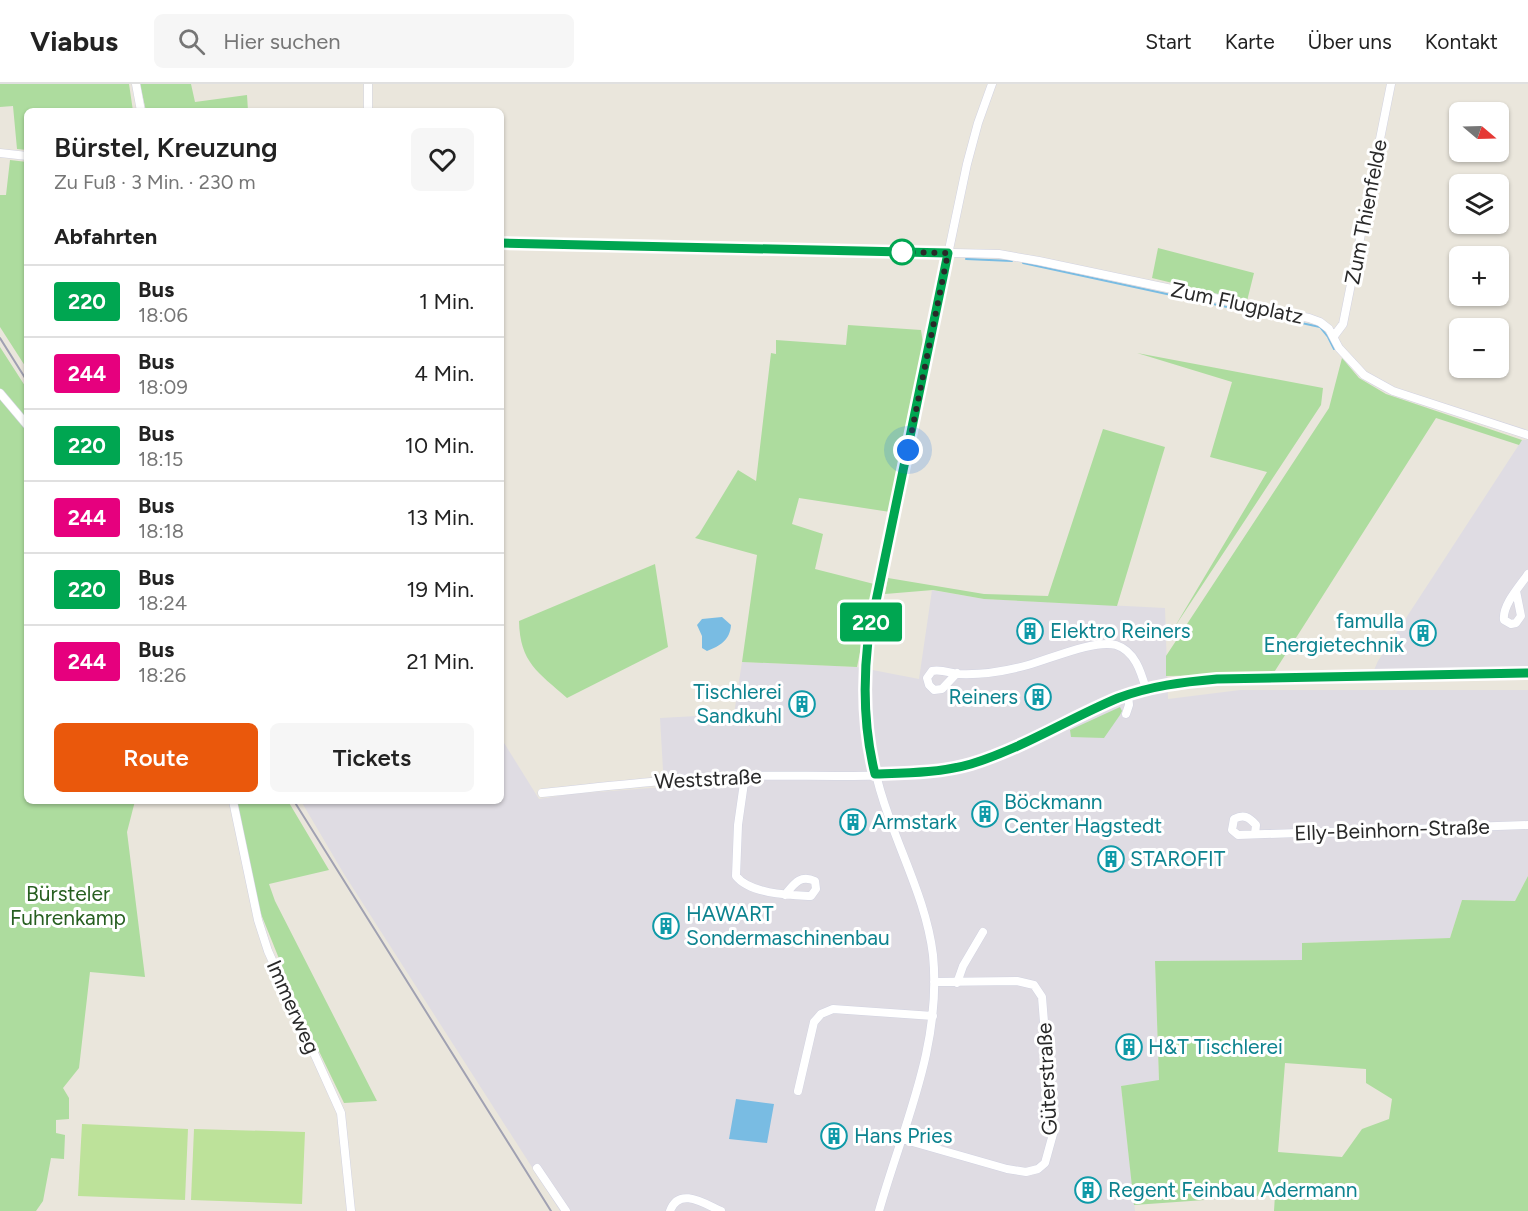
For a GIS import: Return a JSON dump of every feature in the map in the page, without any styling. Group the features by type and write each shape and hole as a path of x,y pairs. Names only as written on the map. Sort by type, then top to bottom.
{"street":[{"path":"136,84 140,108"},
{"path":"368,84 368,108"},
{"path":"879,1211 923,1074 933,1016 934,982 933,954 920,895 889,819 875,774 865,721 865,665 868,640 948,253 975,133 992,84"},
{"name":"Zum Thienfelde","path":"1334,336 1343,324 1391,84"},
{"path":"0,153 24,156"},
{"name":"Zum Flugplatz","path":"504,243 999,254 1040,261 1320,322 1329,329 1339,348 1364,375 1393,391 1528,435"},
{"path":"0,393 24,421"},
{"path":"1516,591 1528,574"},
{"path":"957,674 991,672 1025,666 1102,643 1118,645 1130,653 1138,666 1146,689"},
{"name":"Weststraße","path":"542,793 745,776 934,771 969,764 1011,750 1074,718 1146,689 1217,679 1528,673"},
{"path":"1126,714 1129,705 1128,695"},
{"path":"745,776 738,825 736,876 741,883 785,895"},
{"name":"Immerweg","path":"234,804 253,898 265,940 293,1008 342,1113 351,1211"},
{"name":"Elly-Beinhorn-Straße","path":"1256,834 1528,825"},
{"path":"957,982 963,966 983,932"},
{"name":"Güterstraße","path":"902,1139 1007,1169 1026,1172 1038,1169 1045,1162 1053,1134 1042,997 1034,985 1017,981 934,982"},
{"path":"798,1091 814,1022 821,1014 833,1009 933,1016"},
{"path":"537,1168 566,1211"},
{"path":"670,1211 677,1200 684,1197 721,1211"}],"shaded area":[{"path":"1522,440 1528,440 1528,666 1374,670 1378,661"},
{"path":"932,590 984,599 1165,608 1168,699 1240,690 1528,690 1528,876 1515,901 1462,900 1450,938 1302,943 1302,960 1155,961 1159,1081 1121,1086 1135,1211 560,1211 344,874 303,804 504,804 504,743 539,799 572,794 664,787 660,718 734,714 742,662 857,667 919,679"}],"green space":[{"path":"0,84 129,84 133,108 24,108 24,150 17,149 13,106 0,107"},
{"path":"140,84 191,84 195,102 247,95 248,108 145,108"},
{"path":"10,160 24,162 24,364 0,327 0,195 6,195"},
{"path":"1158,248 1254,273 1247,301 1152,278"},
{"path":"848,325 921,330 924,350 890,512 799,498 792,524 823,534 815,569 874,584 857,667 742,662 757,555 695,538 738,470 756,481 771,353 776,354 776,340 846,345"},
{"name":"Bürsteler Fuhrenkamp","path":"0,347 24,384 24,804 134,804 127,832 145,977 90,972 79,1068 63,1088 69,1098 69,1119 56,1120 56,1133 65,1135 64,1159 51,1158 43,1201 36,1211 0,1211"},
{"path":"1137,353 1323,388 1321,405 1174,628 1267,472 1210,457 1232,382"},
{"path":"1342,358 1359,378 1386,394 1522,440 1519,445 1436,418 1273,674 1166,676 1166,656 1329,408"},
{"path":"1103,429 1165,447 1117,606 984,599 933,590 885,594 888,578 984,594 1048,596"},
{"path":"655,564 668,647 567,698 532,666 523,647 519,621"},
{"path":"1120,707 1122,711 1120,715 1104,738 1071,737 1070,730"},
{"path":"237,804 290,804 329,870 269,884 275,901 377,1101 344,1103 303,1018 259,909"},
{"path":"1528,876 1528,1211 1274,1211 1275,1195 1134,1205 1121,1086 1159,1080 1155,961 1302,960 1302,943 1450,938 1462,900 1515,901","holes":["1285,1063 1366,1069 1366,1083 1392,1099 1389,1119 1362,1129 1342,1157 1278,1152"]},
{"path":"82,1124 188,1129 185,1200 78,1196"},
{"path":"194,1129 305,1132 302,1204 191,1200"}],"water":[{"path":"722,617 731,625 729,635 720,645 707,651 702,648 702,636 697,625 702,619"},
{"path":"736,1099 774,1104 767,1143 729,1139"}],"waterway":[{"path":"966,259 1012,261"},
{"path":"1023,263 1320,327 1334,349"}],"railway":[{"path":"0,338 24,376"},
{"path":"296,804 551,1211"}],"bus line":[{"name":"220","path":"504,243 948,253 868,640 865,665 865,721 875,774 934,771 969,764 1011,750 1117,699 1169,684 1217,679 1528,673"}],"place":[{"name":"Elektro Reiners","path":"1030,631"},
{"name":"famulla Energietechnik","path":"1423,633"},
{"name":"Reiners","path":"1038,697"},
{"name":"Tischlerei Sandkuhl","path":"802,704"},
{"name":"Böckmann Center Hagstedt","path":"985,814"},
{"name":"Armstark","path":"853,822"},
{"name":"STAROFIT","path":"1111,859"},
{"name":"HAWART Sondermaschinenbau","path":"666,926"},
{"name":"H&T Tischlerei","path":"1129,1047"},
{"name":"Hans Pries","path":"834,1136"},
{"name":"Regent Feinbau Adermann","path":"1088,1190"}],"route":[{"path":"902,252 948,253 908,450"}]}
